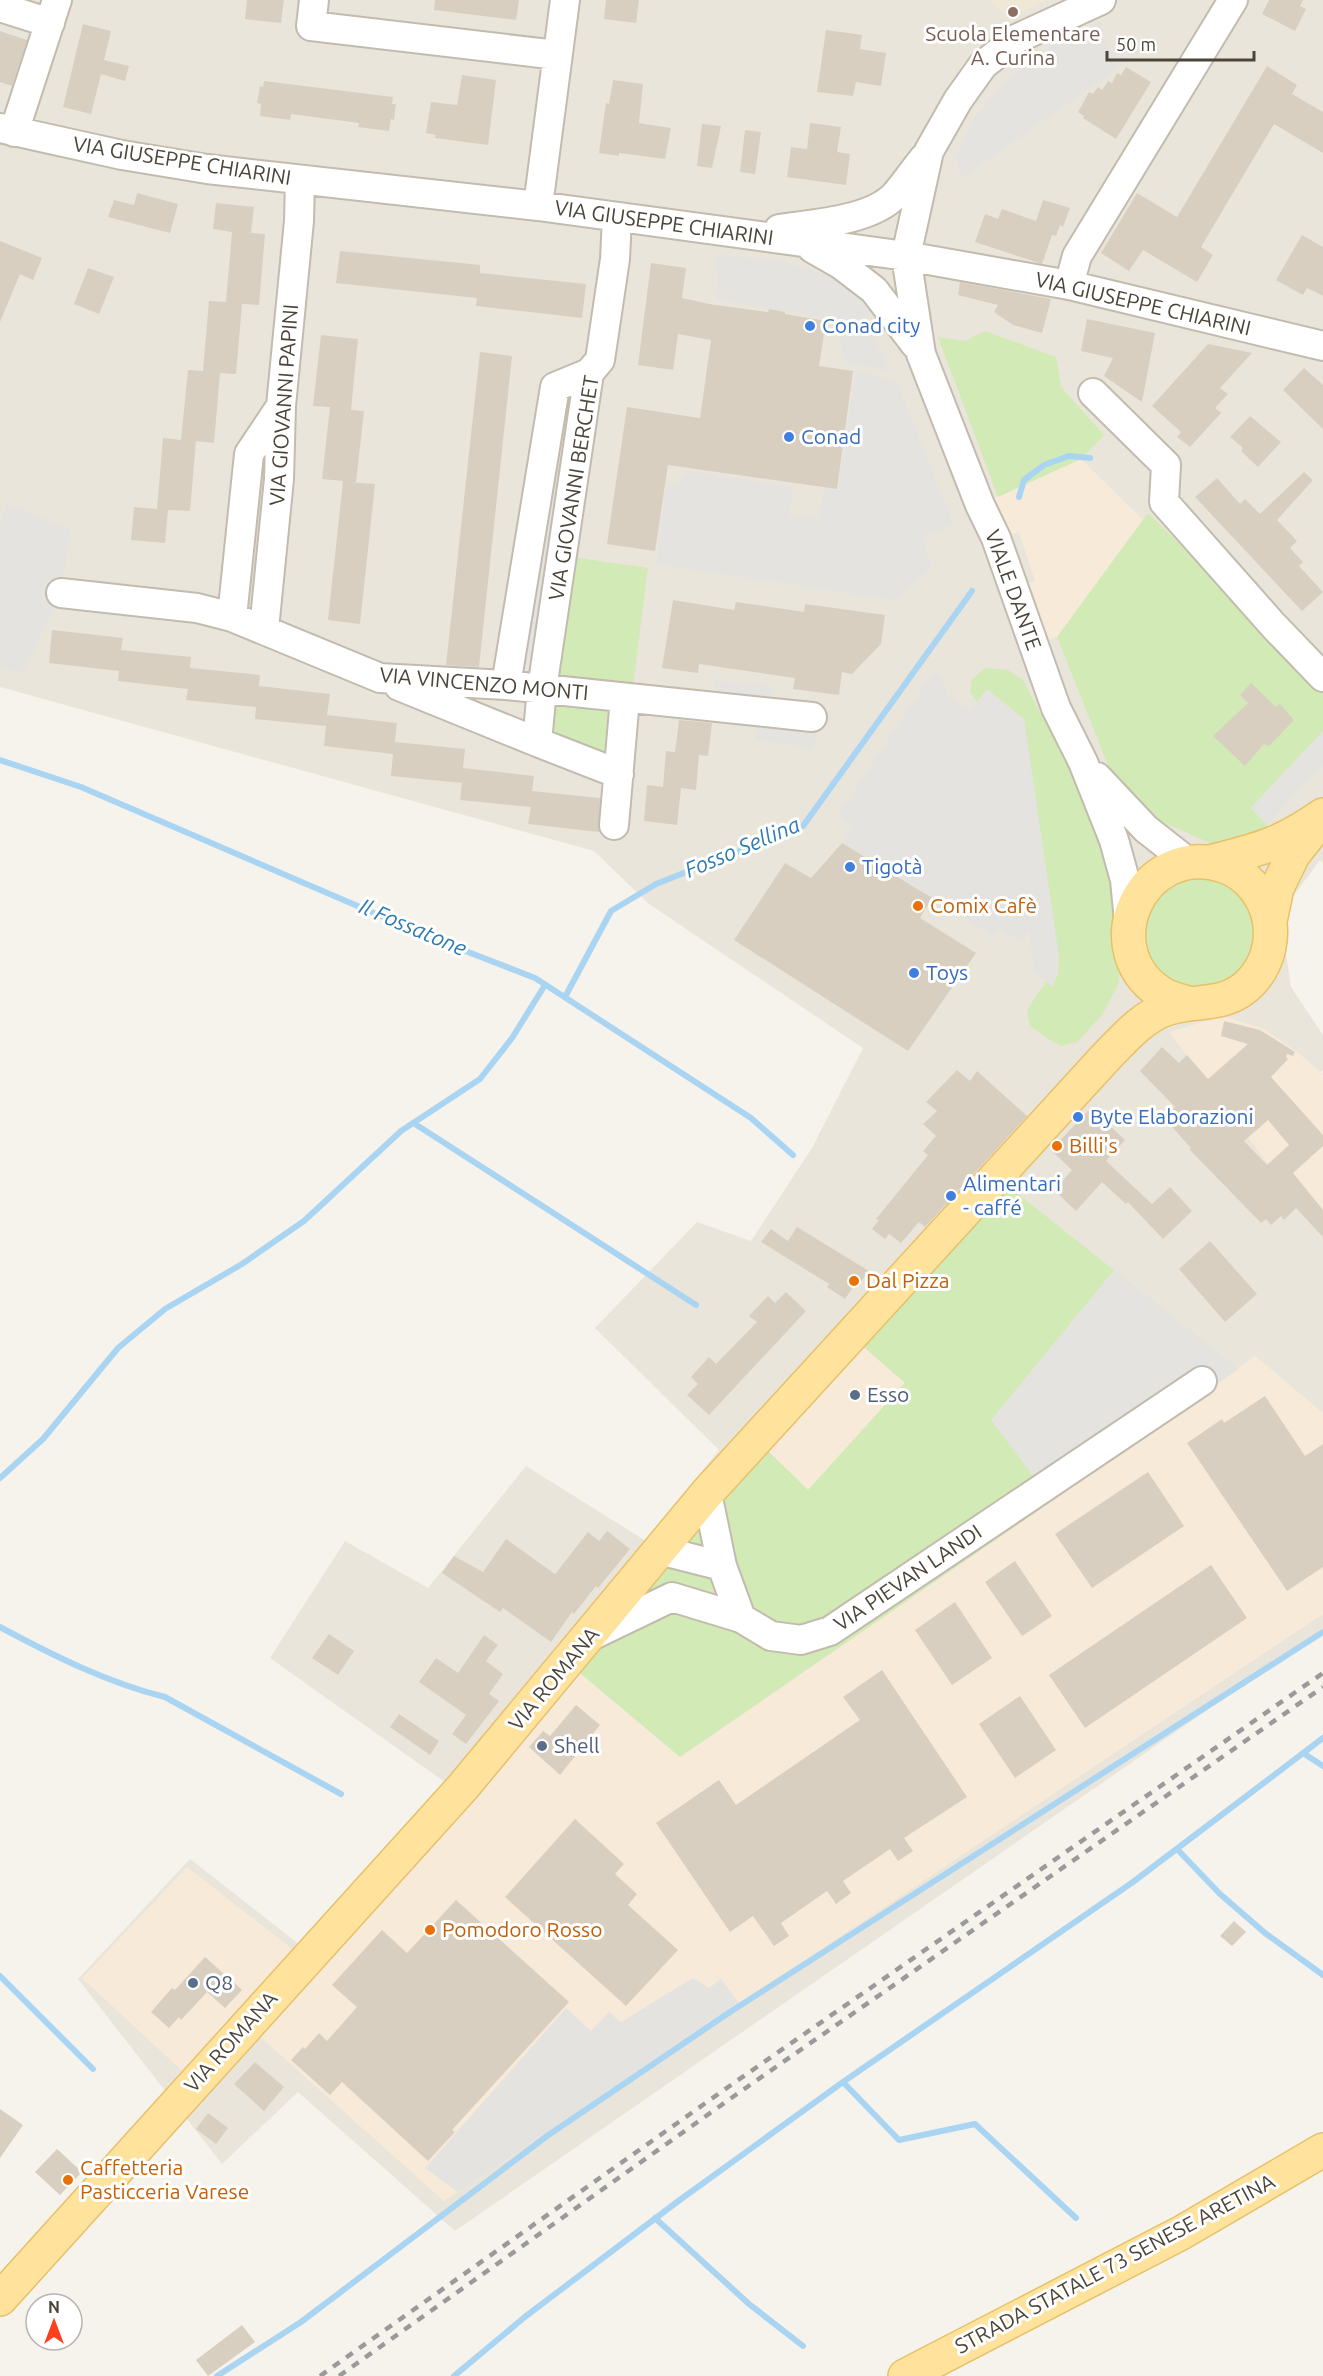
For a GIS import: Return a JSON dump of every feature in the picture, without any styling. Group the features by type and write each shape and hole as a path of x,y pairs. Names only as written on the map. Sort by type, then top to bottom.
{"main road":[{"path":"1323,816 1293,855 1277,888 1270,921 1270,944 1264,965 1250,983 1232,996 1210,1003 1188,1003 1167,996 1149,983 1136,965 1129,947 1129,921 1136,900 1149,882 1167,869 1263,849 1294,835 1323,816"},
{"path":"1199,862 1232,869 1250,882 1263,900 1270,921"},
{"path":"1106,1057 1129,1004 1136,965"},
{"name":"VIA ROMANA","path":"0,2299 462,1788 707,1493 1106,1057 1139,1024 1163,1010 1188,1003"},
{"name":"STRADA STATALE 73 SENESE ARETINA","path":"905,2376 1181,2233 1323,2150"}],"street":[{"path":"314,0 311,26 557,54"},
{"path":"538,206 565,0"},
{"path":"747,234 841,219 875,209 894,196 929,151 958,100 983,65 1016,39 1101,0"},
{"path":"1069,285 1077,256 1233,0"},
{"path":"0,7 53,11 7,130"},
{"name":"VIA GIUSEPPE CHIARINI","path":"7,130 133,157 207,169 538,206 958,264 1069,285 1323,346"},
{"path":"906,256 929,151"},
{"name":"VIA GIOVANNI PAPINI","path":"264,629 279,479 281,406 299,221 300,180"},
{"name":"VIA GIOVANNI BERCHET","path":"537,742 542,689 589,373 600,360 615,259 617,217"},
{"path":"800,241 840,264 874,290 921,354"},
{"name":"VIALE DANTE","path":"906,256 921,354 980,505 996,538 1056,708 1083,762 1114,840 1125,880 1129,921"},
{"path":"914,314 928,283 939,273 958,264"},
{"path":"506,685 555,387 589,373"},
{"path":"1093,393 1166,465 1164,502 1273,625 1323,677"},
{"path":"232,617 249,454 281,406"},
{"name":"VIA VINCENZO MONTI","path":"61,593 197,608 232,617 380,678 506,685 812,717"},
{"path":"380,678 619,774"},
{"path":"614,825 625,698"},
{"path":"1083,762 1146,829 1199,862"},
{"name":"VIA PIEVAN LANDI","path":"672,1597 741,1618 771,1636 801,1640 830,1631 1202,1381"},
{"path":"707,1493 722,1566 741,1618"},
{"path":"589,1637 672,1597 659,1550 722,1566"}],"shaded area":[{"path":"0,0 1323,0 1323,863 1320,860 1280,914 1291,987 1323,1035 1323,1070 1321,1072 1323,1074 1323,1630 455,2231 298,2092 222,2164 78,1979 190,1859 304,1948 449,1785 270,1658 345,1541 428,1588 526,1466 646,1541 719,1450 595,1328 697,1222 751,1241 812,1148 863,1048 649,904 594,851 0,687"},
{"name":"Scuola Elementare A. Curina","path":"989,0 1046,0 1010,19"},
{"path":"1100,21 1108,48 1131,59 962,178 956,158 976,115 1013,74 1063,37"},
{"path":"715,254 781,261 827,275 842,283 871,310 862,318 891,371 844,361 840,336 832,319 716,300 718,282"},
{"path":"855,371 896,380 951,518 953,524 923,538 932,568 894,600 656,564 667,482 678,484 690,471 793,487 789,515 819,518 824,489 838,490"},
{"path":"548,429 580,436 546,666 510,662"},
{"path":"1081,459 1143,520 1057,637 1033,643 1015,589 1035,581 1019,532 996,538 980,505"},
{"path":"7,504 70,529 61,593 23,673 0,667 0,522"},
{"path":"934,671 944,682 948,696 971,709 987,689 1024,719 1059,957 1058,975 1052,987 1034,972 1029,931 1020,940 1000,929 993,936 842,843 852,827 837,817"},
{"path":"715,681 772,686 774,712 812,704 825,706 813,748 756,740 757,712 714,705"},
{"path":"1323,731 1323,766 1267,824 1251,808"},
{"path":"1223,1016 1264,1029 1323,1074 1323,1237 1169,1032"},
{"path":"1114,1270 1238,1369 1052,1501 991,1420"},
{"path":"852,1337 905,1383 808,1490 757,1440"},
{"path":"1255,1356 1323,1413 1323,1614 444,2201 247,2025 195,2083 82,1978 187,1867 305,1959 568,1663 680,1757 1052,1501"},
{"path":"693,1978 709,1988 721,1979 739,2003 458,2192 425,2168 566,2008 591,2031 609,2012 621,2022"}],"green space":[{"path":"985,331 1056,357 1061,387 1104,435 1081,459 998,497 938,337 965,341"},
{"path":"1148,513 1323,685 1323,731 1251,808 1275,833 1242,843 1210,843 1155,819 1117,788 1057,637"},
{"path":"572,557 648,568 633,686 565,680 557,675"},
{"path":"985,668 1008,670 1024,681 1038,709 1056,736 1112,875 1124,932 1119,983 1102,1015 1077,1042 1061,1046 1030,1026 1027,1010 1046,981 1052,986 987,690 977,702 970,692 972,679"},
{"path":"555,701 608,710 604,758 549,737"},
{"path":"1199,876 1220,880 1239,892 1251,911 1255,932 1251,953 1239,972 1220,984 1199,988 1178,984 1159,972 1147,953 1143,932 1147,911 1159,892 1178,880"},
{"path":"1007,1185 1238,1369 1052,1501 680,1757 568,1663 767,1450 808,1490 905,1383 864,1347"}],"building":[{"path":"247,0 284,0 281,23 245,19"},
{"path":"435,0 519,0 516,20 434,10"},
{"path":"606,0 639,0 636,23 604,19"},
{"path":"1269,0 1303,0 1300,6 1306,9 1295,31 1262,14"},
{"path":"83,24 111,31 104,60 129,66 125,81 101,74 91,114 63,107"},
{"path":"826,30 862,35 860,49 886,53 881,86 856,82 853,96 817,92"},
{"path":"0,31 27,40 12,86 0,82"},
{"path":"1267,66 1297,85 1292,94 1323,112 1323,153 1274,124 1201,247 1213,255 1197,282 1143,250 1129,271 1101,253 1137,193 1177,217"},
{"path":"1126,67 1151,82 1116,139 1083,118 1084,116 1078,112 1089,92 1093,94 1098,87 1102,90 1108,81 1112,83 1117,73 1121,75"},
{"path":"462,75 496,80 488,145 435,138 436,135 426,133 431,102 457,105"},
{"path":"613,80 643,84 639,123 671,128 665,159 619,153 619,156 599,153 606,103 609,104"},
{"path":"264,81 393,97 392,104 396,104 394,120 391,119 389,131 358,127 359,123 291,114 290,120 260,116 261,104 257,103 260,86 263,87"},
{"path":"810,123 841,127 837,152 850,154 846,185 787,177 791,147 807,149"},
{"path":"702,124 721,126 712,168 697,166"},
{"path":"745,130 761,132 755,174 740,172"},
{"path":"137,193 178,204 170,233 108,217 114,200 134,205"},
{"path":"1043,200 1070,208 1063,227 1060,225 1056,236 1052,235 1042,264 975,242 985,214 998,219 1002,209 1036,221"},
{"path":"216,203 254,207 251,233 265,234 259,305 242,304 236,374 220,373 214,443 196,441 190,511 168,510 165,543 131,540 134,507 157,509 163,438 181,440 188,370 203,371 209,301 226,302 232,232 213,229"},
{"path":"1302,235 1323,247 1323,296 1307,288 1303,295 1276,280"},
{"path":"0,241 42,258 33,280 20,274 0,322"},
{"path":"340,251 480,265 480,273 586,284 582,318 476,306 477,298 336,283"},
{"path":"651,263 686,268 682,298 768,312 769,309 826,321 819,366 853,371 837,489 668,465 655,551 607,544 627,407 700,418 711,340 678,334 673,370 638,365"},
{"path":"88,268 114,277 99,314 74,304"},
{"path":"960,282 1051,299 1042,333 1013,325 994,312 998,305 958,295"},
{"path":"1087,319 1155,333 1142,402 1104,376 1113,358 1081,351"},
{"path":"321,335 358,339 351,410 364,411 356,482 350,482 375,484 360,624 328,620 343,481 322,479 330,407 313,406"},
{"path":"1208,344 1252,353 1220,388 1228,394 1215,408 1221,413 1190,447 1177,437 1181,432 1152,406"},
{"path":"480,352 512,356 479,667 446,665"},
{"path":"1304,368 1323,385 1323,429 1283,390"},
{"path":"1250,416 1281,442 1258,467 1241,451 1243,448 1230,437"},
{"path":"1304,472 1313,480 1277,520 1297,541 1290,548 1303,562 1299,566 1323,592 1302,611 1195,497 1217,478 1240,504 1245,499 1260,514"},
{"path":"673,600 734,610 736,602 804,612 805,604 885,615 881,644 852,674 842,672 839,695 793,689 795,678 699,664 698,673 662,668"},
{"path":"52,630 123,638 121,650 191,657 190,668 260,675 259,686 330,694 327,715 397,723 395,742 465,749 463,768 534,776 532,791 600,798 599,832 528,824 531,807 460,800 462,783 391,776 393,754 324,746 326,726 255,719 256,707 186,700 188,689 118,681 119,671 49,663"},
{"path":"1251,683 1276,707 1279,703 1294,720 1269,746 1264,744 1245,766 1213,736 1248,703 1240,695"},
{"path":"679,720 712,723 708,756 699,755 696,790 681,788 677,825 644,821 647,785 663,787 666,751 675,752"},
{"path":"842,843 932,898 920,918 976,953 908,1051 734,940 785,863 811,878"},
{"path":"1224,1021 1260,1030 1295,1052 1293,1056 1287,1054 1288,1059 1271,1077 1323,1135 1323,1146 1293,1173 1323,1210 1323,1237 1296,1208 1284,1220 1281,1216 1271,1225 1266,1219 1261,1223 1189,1149 1191,1148 1163,1117 1175,1107 1140,1071 1162,1047 1179,1063 1187,1055 1208,1079 1248,1044 1221,1036","holes":["1268,1120 1289,1145 1267,1165 1244,1141"]},
{"path":"957,1070 970,1081 977,1071 1027,1116 925,1227 919,1222 901,1243 889,1234 885,1239 872,1229 879,1220 876,1219 928,1155 923,1151 936,1136 923,1124 937,1111 926,1102"},
{"path":"1091,1108 1125,1140 1106,1161 1152,1204 1170,1187 1192,1211 1163,1239 1128,1202 1126,1204 1102,1182 1076,1211 1054,1190 1072,1170 1051,1150"},
{"path":"797,1227 869,1271 845,1299 827,1287 829,1284 761,1242 771,1229 788,1241"},
{"path":"1210,1241 1257,1294 1225,1322 1179,1269"},
{"path":"786,1292 806,1311 709,1415 687,1395 698,1384 691,1377 709,1357 716,1364 757,1322 749,1316 768,1296 775,1303"},
{"path":"1265,1396 1305,1456 1323,1444 1323,1567 1287,1591 1187,1443 1222,1419 1224,1423"},
{"path":"1148,1472 1184,1526 1092,1588 1055,1534"},
{"path":"607,1531 630,1549 598,1588 596,1586 574,1614 572,1612 551,1642 503,1608 500,1612 442,1573 454,1556 483,1572 506,1539 555,1574 588,1532 599,1541"},
{"path":"1015,1561 1052,1616 1022,1636 985,1582"},
{"path":"1211,1565 1247,1618 1085,1728 1049,1675"},
{"path":"955,1602 992,1658 952,1685 915,1630"},
{"path":"329,1634 354,1651 338,1675 312,1658"},
{"path":"484,1635 498,1645 486,1661 503,1674 489,1694 499,1701 466,1744 452,1734 466,1715 419,1682 436,1658 458,1673"},
{"path":"882,1670 967,1797 904,1838 913,1851 898,1861 890,1849 843,1881 851,1893 836,1904 827,1891 781,1923 789,1936 774,1946 753,1916 730,1932 656,1823 719,1780 736,1805 860,1720 843,1697"},
{"path":"1020,1696 1056,1750 1015,1778 979,1724"},
{"path":"576,1705 600,1725 560,1775 529,1747 543,1731 550,1736"},
{"path":"399,1714 439,1741 430,1755 390,1727"},
{"path":"575,1819 624,1864 615,1874 637,1894 628,1905 678,1950 626,2006 505,1897"},
{"path":"456,1900 569,2002 452,2130 455,2132 428,2161 342,2082 330,2095 291,2060 319,2033 327,2041 357,2007 332,1985 382,1930 407,1953"},
{"path":"1234,1921 1246,1932 1232,1946 1220,1936"},
{"path":"205,1957 242,1990 225,2008 207,1992 181,2020 179,2017 169,2028 151,2012 172,1988 175,1990"},
{"path":"255,2062 284,2087 264,2111 234,2084"},
{"path":"0,2109 23,2125 0,2158"},
{"path":"208,2113 228,2128 216,2144 196,2129"},
{"path":"57,2149 82,2172 60,2195 35,2172"},
{"path":"242,2325 255,2342 208,2376 196,2360"}],"waterway":[{"name":"Fosso Sellina","path":"1019,497 1024,480 1044,465 1069,456 1090,458"},
{"name":"Fosso Sellina","path":"565,997 611,911 656,884 803,826 972,591"},
{"name":"Il Fossatone","path":"0,760 81,787 432,938 535,978 751,1118 793,1155"},
{"path":"0,1478 43,1439 118,1348 165,1309 242,1264 304,1221 401,1131 480,1079 512,1038 545,985"},
{"path":"415,1124 696,1305"},
{"path":"0,1627 81,1667 122,1684 165,1697 341,1794"},
{"path":"217,2376 301,2322 547,2136 730,2012 1323,1632"},
{"path":"454,2376 526,2316 677,2202 843,2082 1133,1882 1323,1738"},
{"path":"1303,1753 1323,1766"},
{"path":"1177,1849 1220,1894 1265,1933 1323,1975"},
{"path":"0,1976 93,2069"},
{"path":"843,2082 899,2140 975,2124 1076,2218"},
{"path":"655,2218 749,2304 803,2346"}],"railway":[{"path":"320,2376 731,2085 1323,1673"},
{"path":"339,2376 737,2094 1323,1687"}],"place":[{"name":"Scuola Elementare A. Curina","path":"1013,12"},
{"name":"Conad city","path":"810,326"},
{"name":"Conad","path":"789,437"},
{"name":"Tigotà","path":"850,867"},
{"name":"Comix Cafè","path":"918,906"},
{"name":"Toys","path":"914,973"},
{"name":"Byte Elaborazioni","path":"1078,1117"},
{"name":"Billi's","path":"1057,1146"},
{"name":"Alimentari - caffé","path":"951,1196"},
{"name":"Dal Pizza","path":"854,1281"},
{"name":"Esso","path":"855,1395"},
{"name":"Shell","path":"542,1746"},
{"name":"Pomodoro Rosso","path":"430,1930"},
{"name":"Q8","path":"193,1983"},
{"name":"Caffetteria Pasticceria Varese","path":"68,2180"}]}
